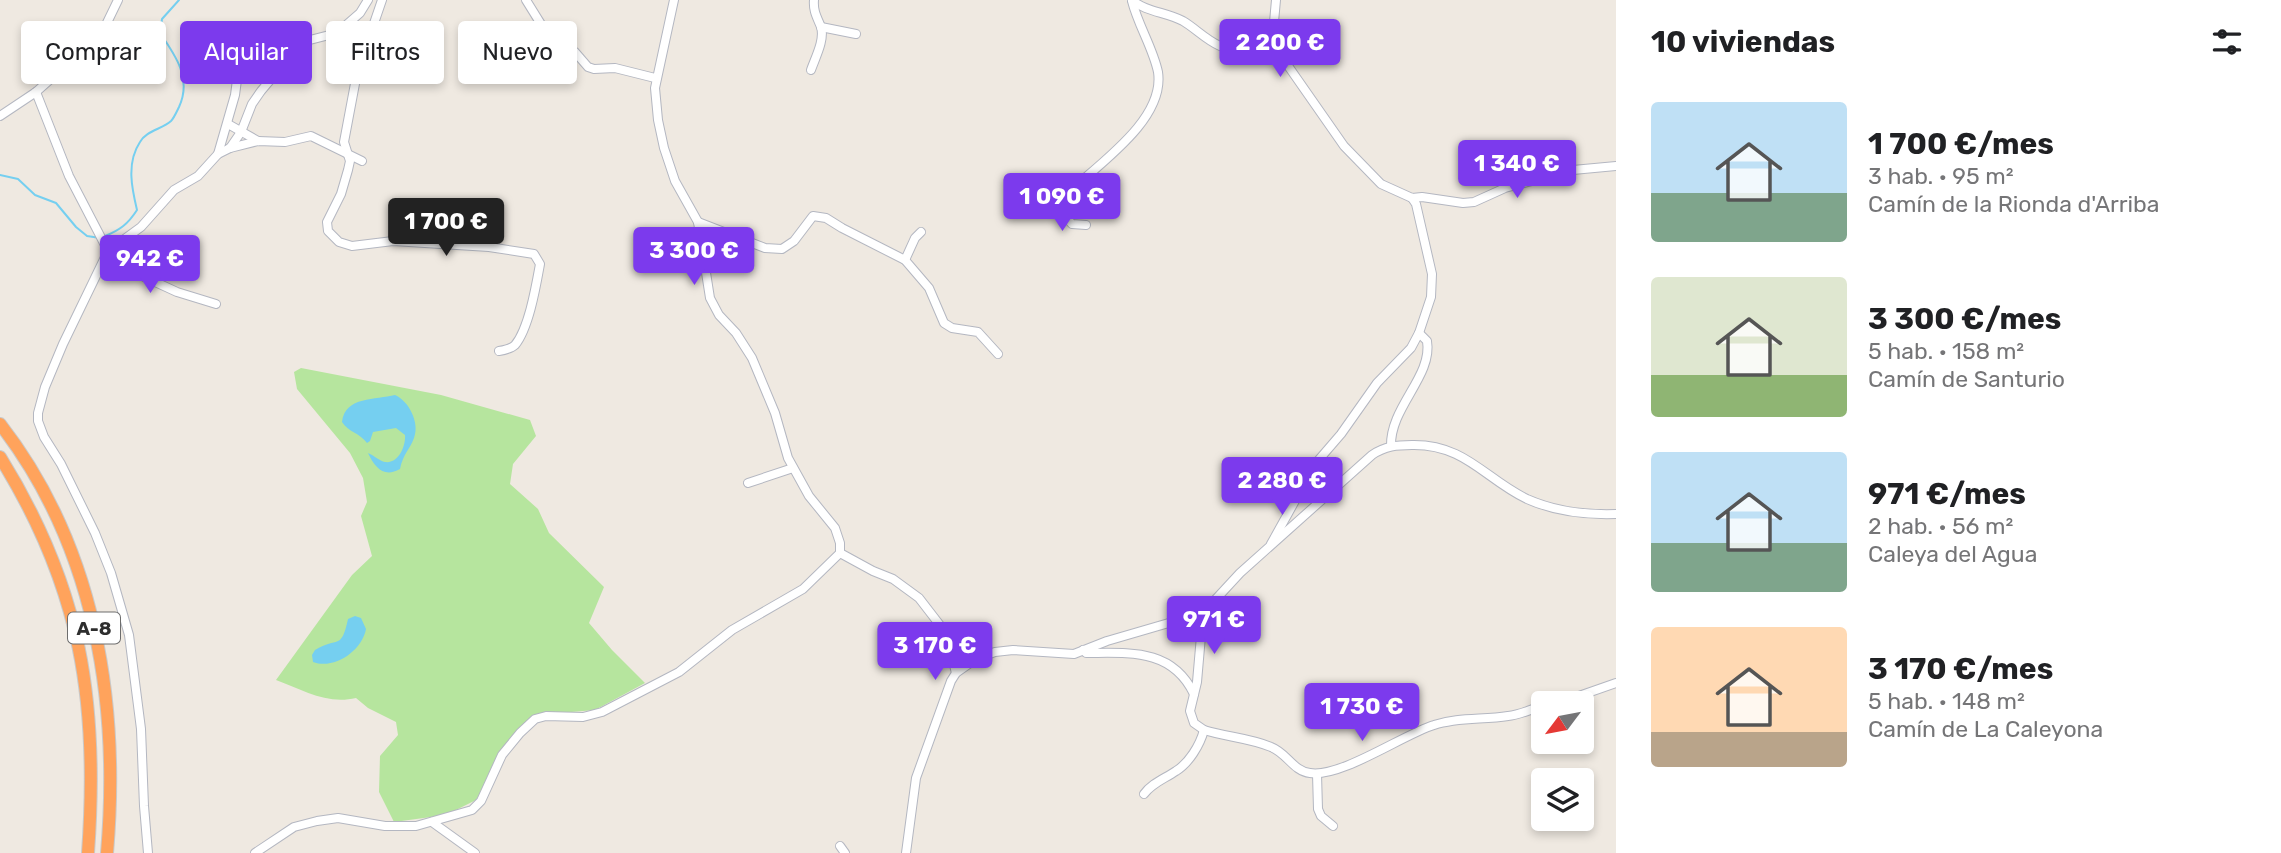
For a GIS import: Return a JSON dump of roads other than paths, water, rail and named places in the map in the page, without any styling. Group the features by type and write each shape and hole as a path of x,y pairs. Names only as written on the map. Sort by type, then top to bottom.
{"highway":[{"path":"0,411 24,449 33,473"},
{"name":"A-8","path":"0,424 33,473 61,525 84,584 107,701 111,764 107,853"},
{"name":"A-8","path":"0,457 23,494 48,545 65,593 87,686 93,766 89,853"},
{"path":"0,469 18,498 41,546 59,593 73,640 91,729"}],"street":[{"path":"0,116 36,92 103,31 118,0"},
{"path":"230,148 241,132 256,98 290,54 306,41 337,33 360,13 368,0"},
{"path":"382,0 357,73 345,135 346,152 350,161 344,186 327,222 328,231 339,242 352,246 393,241 489,247 534,254 540,264 528,317 515,345 499,351"},
{"path":"526,0 544,29 575,52 587,66 594,69 615,68 655,78"},
{"path":"255,853 294,827 317,821 338,818 416,827 472,810 481,801 502,755 536,719 546,716 583,717 602,712 679,672 732,630 803,589 839,553 840,542 835,528 809,496 793,468 775,413 752,358 736,333 719,315 710,298 698,222 675,181 664,148 658,120 655,78 674,0"},
{"path":"811,70 820,44 821,27 815,16 814,0"},
{"path":"1132,0 1141,7 1182,21 1220,46 1234,47 1258,39 1277,50 1344,146 1381,184 1412,198 1474,202 1505,188 1573,170 1616,166"},
{"path":"1086,225 1072,224 1055,205 1073,187 1106,163 1154,104 1158,85 1157,68 1132,0"},
{"path":"1276,0 1274,22 1279,46 1277,50"},
{"path":"821,27 856,34"},
{"path":"218,155 236,84"},
{"path":"36,92 69,176 106,247 127,269 177,292 216,304"},
{"path":"228,124 258,141"},
{"path":"148,853 141,729 129,635 111,573 95,533 38,421 49,377 106,247 137,231 165,198 198,176 218,155 230,148 258,141 285,142 311,136 362,161"},
{"path":"1269,549 1316,463 1341,434 1383,376 1411,348 1419,333 1431,297 1432,274 1416,204 1412,198"},
{"path":"698,222 765,248 782,249 794,242 810,218 816,215 826,218 905,260 929,288 944,323 952,328 978,332 998,354"},
{"path":"905,260 915,238 921,232"},
{"path":"1391,446 1398,413 1427,356 1427,341 1419,333"},
{"path":"906,853 916,778 956,673 976,659 995,652 1023,650 1074,654 1203,613 1233,580 1371,454 1391,446 1427,445 1447,449 1476,464 1526,498 1578,513 1616,514"},
{"path":"748,483 793,468"},
{"path":"839,553 893,579 919,598 946,633 956,673"},
{"path":"1203,613 1190,715 1197,727 1264,744 1280,751 1298,768 1317,774 1383,750 1432,725 1458,719 1510,716 1531,709"},
{"path":"1083,650 1086,653 1138,654 1160,659 1185,681 1194,694"},
{"path":"1593,691 1616,683"},
{"path":"1144,794 1153,784 1186,763 1204,730"},
{"path":"1317,774 1318,809 1321,816 1333,826"},
{"path":"432,822 475,853"}],"water":[{"path":"395,395 405,402 416,426 400,469 385,472 377,467 368,453 390,462 398,457 403,448 405,435 396,428 373,432 367,443 342,422 344,414 355,403"},
{"path":"355,616 361,618 366,629 359,645 338,661 321,664 313,662 312,655 315,650 341,639 348,619"}],"waterway":[{"path":"105,236 123,226 137,210 131,176 133,159 140,142 146,135 171,121 183,97 180,68 160,33 162,19 179,0"},
{"path":"0,175 18,179 35,195 56,203 87,236 100,238"}]}
